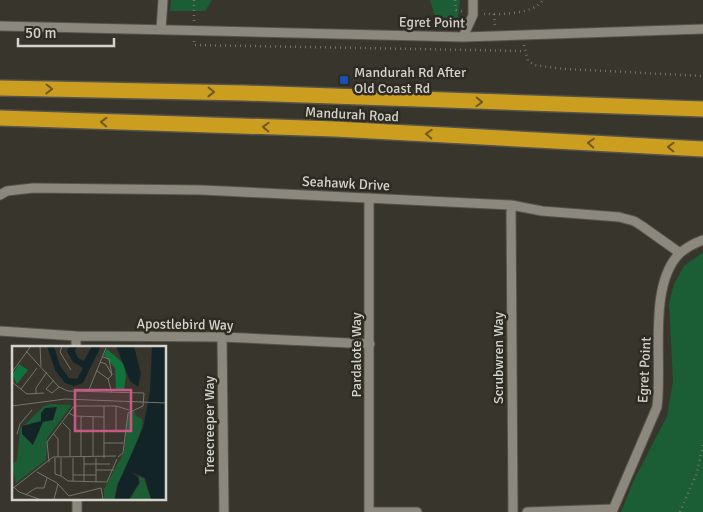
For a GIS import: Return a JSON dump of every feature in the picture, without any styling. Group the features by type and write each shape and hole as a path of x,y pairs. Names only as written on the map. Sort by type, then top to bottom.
{"highway":[{"name":"Mandurah Road","path":"0,88 245,93 703,109"},
{"name":"Mandurah Road","path":"0,118 335,129 703,149"}],"street":[{"path":"161,29 163,0"},
{"path":"463,37 473,15 473,0"},
{"name":"Egret Point","path":"0,26 463,37 703,29"},
{"name":"Seahawk Drive","path":"0,195 7,191 33,188 202,190 511,205 542,211 595,214 626,219 642,226 680,253"},
{"name":"Pardalote Way","path":"369,198 369,512"},
{"name":"Scrubwren Way","path":"511,205 513,512"},
{"name":"Egret Point","path":"613,511 657,408 659,389 659,306 663,284 670,268 680,253 703,240"},
{"name":"Apostlebird Way","path":"0,331 76,336 222,337 370,344"},
{"path":"76,336 76,346"},
{"name":"Treecreeper Way","path":"222,337 224,512"},
{"path":"527,512 613,511"},
{"path":"369,512 417,512"}],"path":[{"path":"473,15 513,13 533,8 543,0"},
{"path":"494,14 495,26"},
{"path":"524,36 524,51 528,61 534,65 564,69 703,76"},
{"path":"680,512 696,473 703,443"}],"green space":[{"path":"171,0 212,0 205,11 170,11"},
{"path":"430,0 460,0 458,17 451,25 438,27"},
{"path":"703,252 703,512 621,512 633,482 667,416 673,381 669,303 674,284 684,266"}],"place":[{"name":"Mandurah Rd After Old Coast Rd","path":"344,80"}]}
